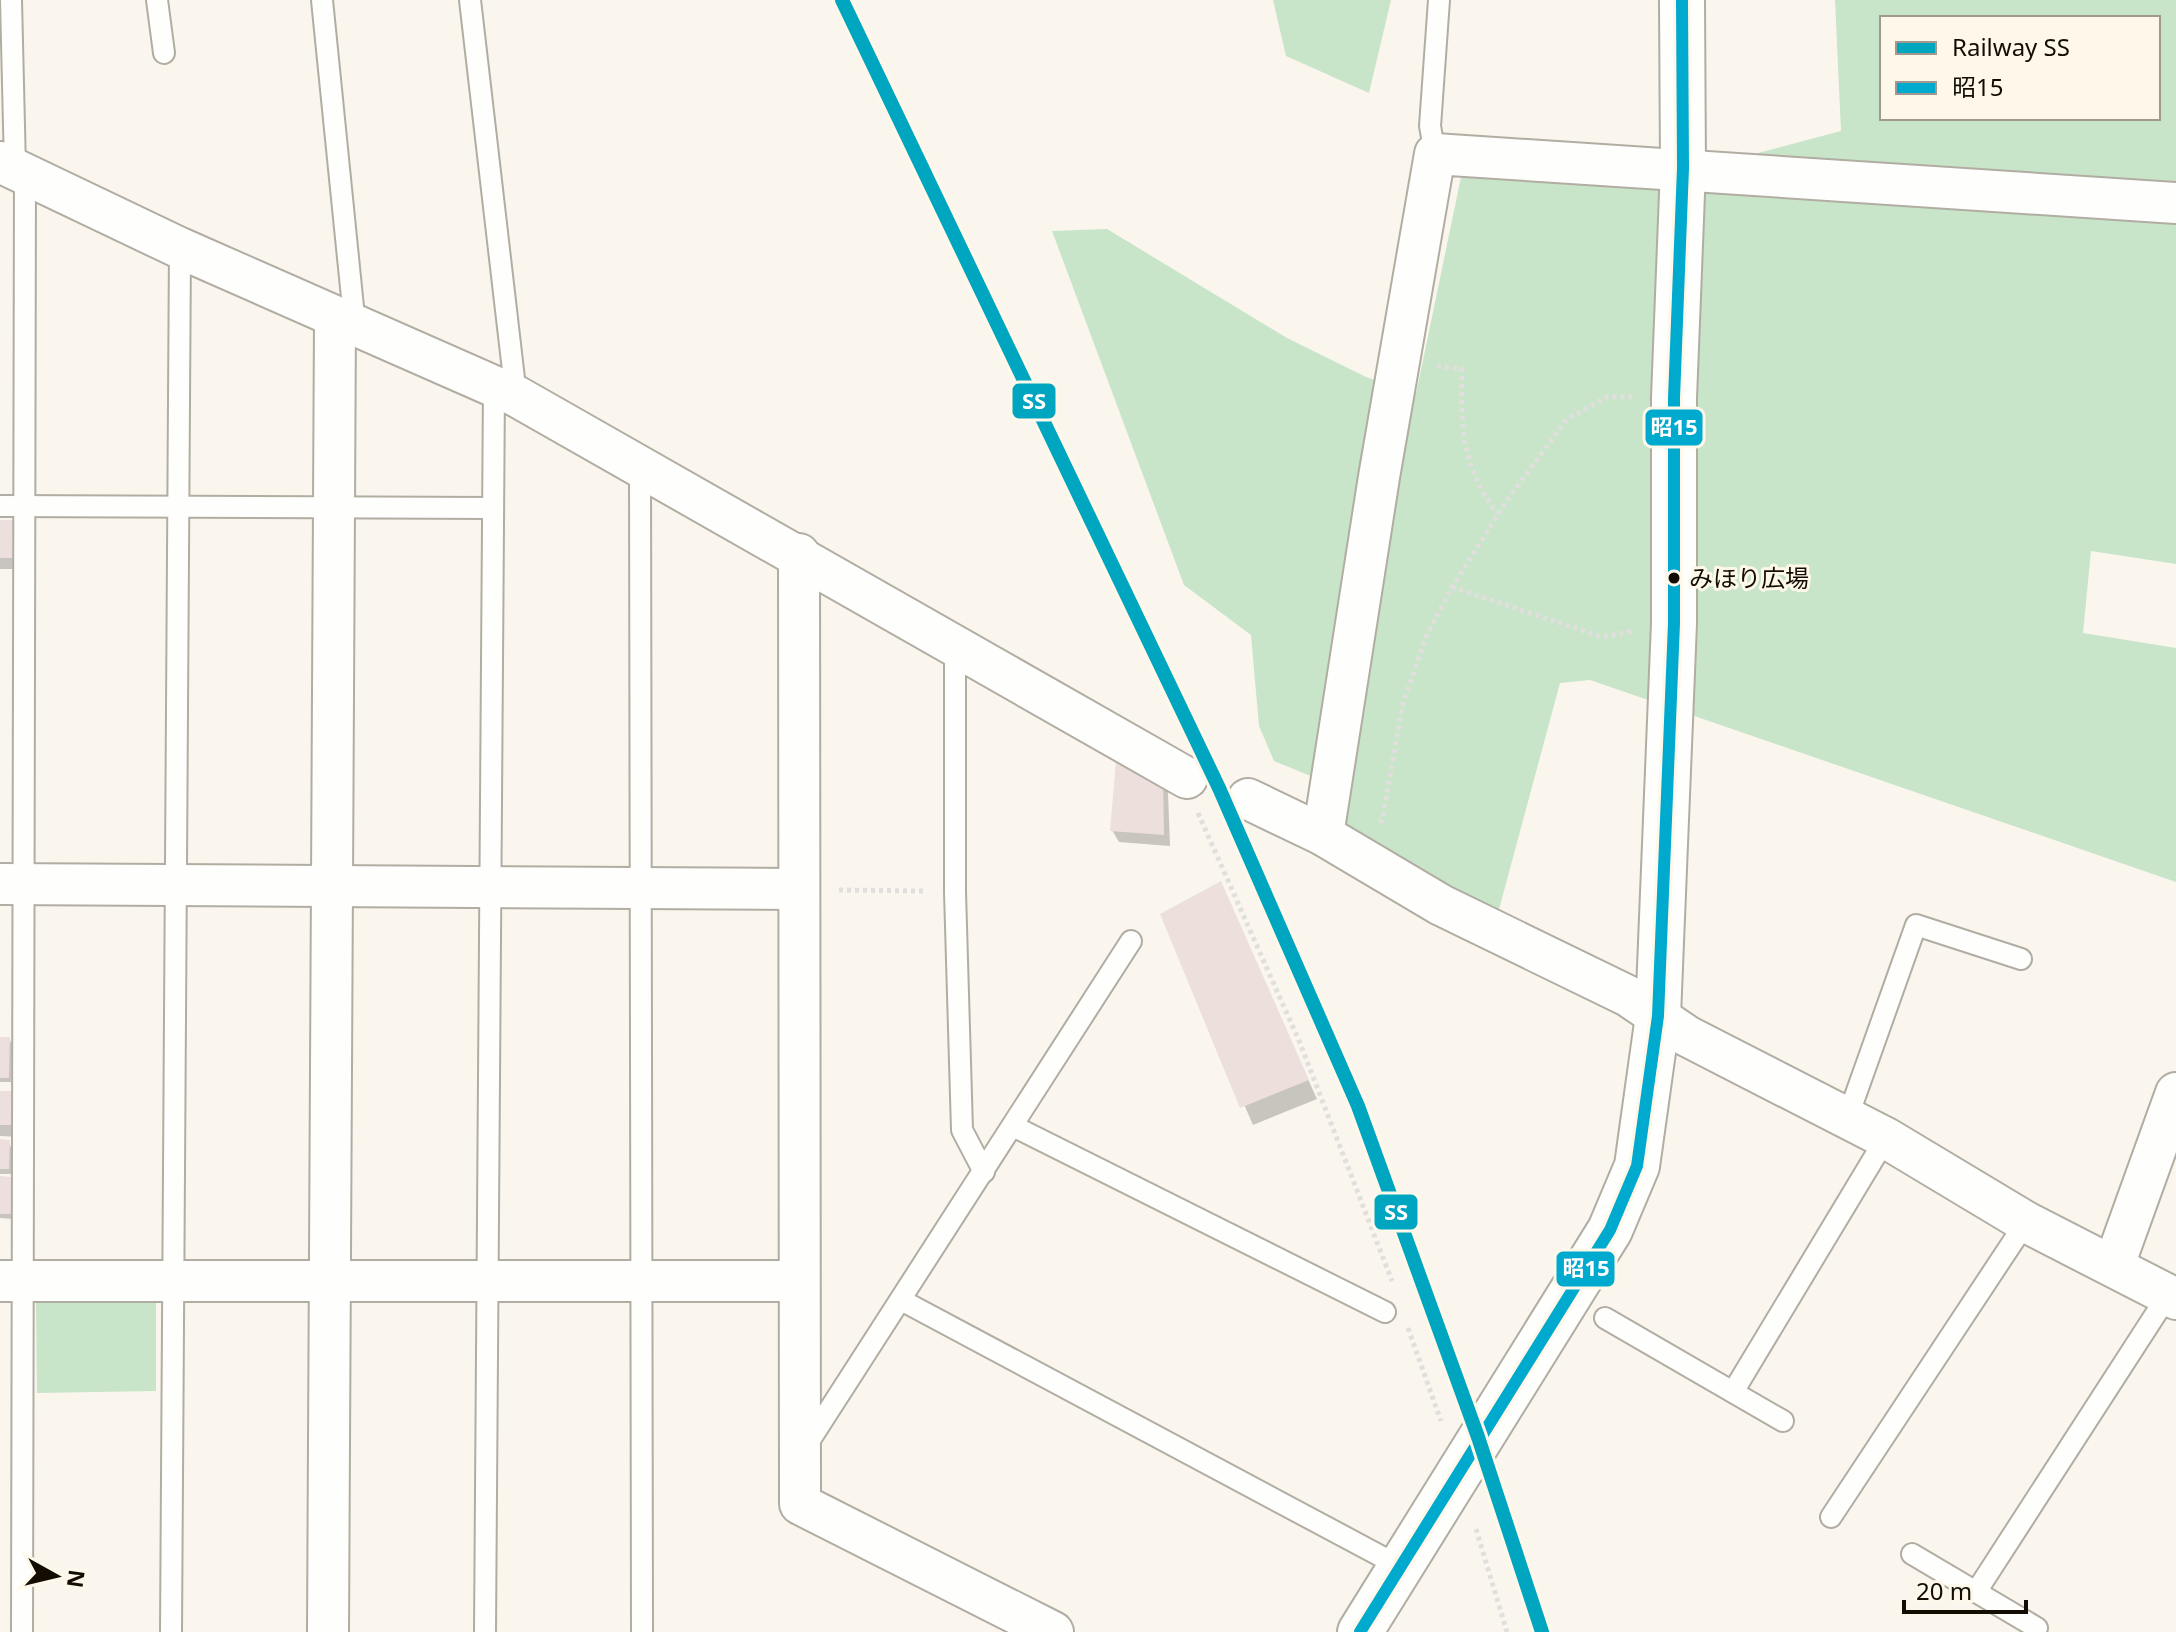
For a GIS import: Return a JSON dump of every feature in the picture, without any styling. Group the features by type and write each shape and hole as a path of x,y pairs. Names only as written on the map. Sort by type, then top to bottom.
{"street":[{"path":"1360,1632 1610,1230 1637,1166 1658,1016 1674,623 1674,398 1683,168 1682,0"},
{"path":"1325,824 1379,477 1435,154 2176,203"},
{"path":"13,168 345,323 505,391 955,644 1191,791"},
{"path":"328,1632 334,507 345,323"},
{"path":"799,554 800,1504 1053,1632"},
{"path":"1248,799 1325,824 1441,905 1564,963 1687,1036 1886,1138 2026,1222 2172,1297"},
{"path":"12,884 798,889"},
{"path":"2114,1265 2176,1093"},
{"path":"11,1281 798,1281"}],"lane":[{"path":"11,0 24,505 12,884 11,1281 22,1632"},
{"path":"157,0 164,53"},
{"path":"322,0 345,323"},
{"path":"470,0 505,391 492,508 485,1632"},
{"path":"1435,154 1430,126 1439,0"},
{"path":"171,1632 180,248"},
{"path":"640,466 642,1632"},
{"path":"0,506 492,508"},
{"path":"955,644 955,892 962,1130 984,1172"},
{"path":"1847,1119 1916,925 2021,959"},
{"path":"800,1456 1015,1127 1131,941"},
{"path":"1015,1127 1385,1312"},
{"path":"1733,1392 1886,1138"},
{"path":"1831,1517 2026,1222"},
{"path":"1976,1592 2172,1297"},
{"path":"901,1300 1401,1567"},
{"path":"1605,1318 1783,1421"},
{"path":"1912,1554 2037,1628"}],"path":[{"path":"1422,364 1462,369 1461,426 1476,484 1497,514"},
{"path":"1325,824 1382,821 1403,703 1426,637 1452,587 1497,514 1567,419 1607,397 1674,398"},
{"path":"1452,587 1602,637 1674,623"},
{"path":"1191,791 1300,1043 1393,1284"},
{"path":"798,889 955,892"},
{"path":"1406,1321 1459,1471 1507,1632"}],"green space":[{"path":"1273,0 1391,0 1369,93 1286,56"},
{"name":"みほり広場","path":"1835,0 2176,0 2176,564 2091,551 2083,633 2176,648 2176,882 1590,680 1560,683 1498,913 1339,828 1345,790 1274,761 1259,726 1251,635 1184,585 1052,231 1107,229 1287,338 1366,377 1416,394 1461,177 1731,194 1747,156 1841,131"},
{"path":"156,1300 156,1391 37,1393 36,1303"}],"building":[{"path":"0,520 17,520 17,558 0,558"},
{"path":"1116,761 1163,779 1164,835 1110,831"},
{"path":"1221,881 1309,1080 1240,1108 1160,914"},
{"path":"0,1037 10,1037 9,1078 0,1078"},
{"path":"0,1091 15,1091 15,1125 0,1125"},
{"path":"0,1139 10,1140 9,1169 0,1169"},
{"path":"0,1176 12,1177 11,1214 0,1214"}],"rail line":[{"name":"SS","path":"842,0 1219,788 1358,1106 1478,1437 1542,1632"}],"transit line":[{"name":"昭15","path":"1360,1632 1610,1230 1637,1166 1658,1016 1674,623 1674,398 1683,168 1682,0"}],"place":[{"name":"みほり広場","path":"1674,578"}]}
